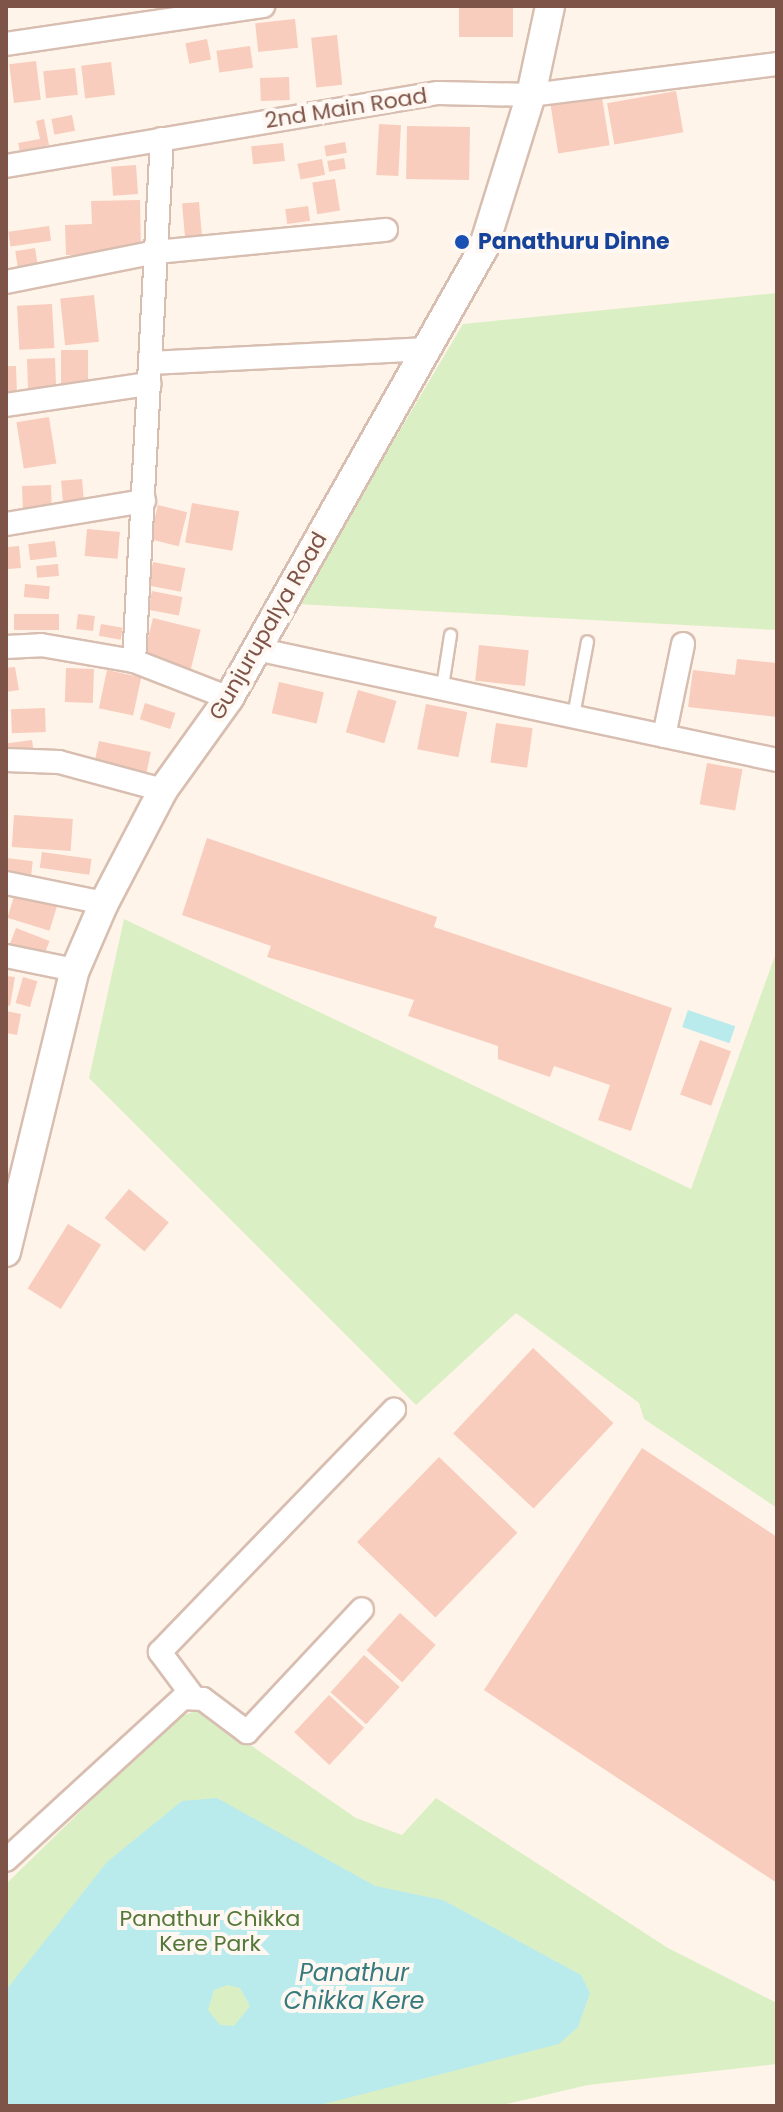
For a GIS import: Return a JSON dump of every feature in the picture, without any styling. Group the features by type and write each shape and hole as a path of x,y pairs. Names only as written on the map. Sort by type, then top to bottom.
{"street":[{"path":"6,44 263,6"},
{"name":"Gunjurupalya Road","path":"6,1252 75,970 104,903 163,790 229,698 483,249 531,95 550,6"},
{"name":"2nd Main Road","path":"6,166 438,93 531,95 777,64"},
{"path":"134,661 162,139"},
{"path":"6,282 156,252 386,230"},
{"path":"6,405 150,374 427,349"},
{"path":"6,524 144,501"},
{"path":"664,736 683,644"},
{"path":"6,647 41,645 134,661 229,698"},
{"path":"256,649 442,686 777,760"},
{"path":"6,760 59,762 163,790"},
{"path":"6,883 104,903"},
{"path":"6,956 75,970"},
{"path":"362,1609 247,1732 192,1695 160,1652 394,1410"},
{"path":"6,1860 192,1695"}],"lane":[{"path":"442,686 450,635"},
{"path":"573,715 587,641"}],"green space":[{"path":"777,293 777,630 297,604 463,324"},
{"path":"124,919 691,1189 777,950 777,1508 644,1419 639,1403 516,1313 416,1405 89,1078"},
{"name":"Panathur Chikka Kere Park","path":"200,1710 356,1818 402,1835 436,1798 668,1948 777,2003 777,2064 588,2085 498,2106 6,2106 6,1884 177,1717"}],"water":[{"path":"688,1010 735,1026 729,1043 682,1027"},
{"name":"Panathur Chikka Kere","path":"217,1798 375,1886 443,1900 581,1975 590,1993 578,2027 559,2044 316,2106 6,2106 6,1990 107,1862 182,1801","holes":["227,1985 240,1988 250,2006 234,2026 220,2025 208,2010 214,1990"]}],"building":[{"path":"459,6 513,6 513,37 459,37"},
{"path":"295,19 298,48 258,52 255,23"},
{"path":"337,35 342,85 316,87 311,38"},
{"path":"207,39 211,60 189,64 185,43"},
{"path":"250,46 253,68 219,73 216,51"},
{"path":"36,61 41,100 14,103 9,64"},
{"path":"111,62 115,95 85,98 81,66"},
{"path":"75,68 78,95 46,98 43,71"},
{"path":"289,77 290,100 261,101 260,78"},
{"path":"601,91 610,145 558,153 550,99"},
{"path":"676,91 683,132 614,145 607,103"},
{"path":"72,115 75,131 54,135 51,119"},
{"path":"44,119 49,145 20,151 18,143 40,139 36,121"},
{"path":"379,124 401,125 398,176 376,175"},
{"path":"407,126 470,127 469,180 406,179"},
{"path":"345,142 347,153 326,156 324,146"},
{"path":"283,143 285,161 253,164 251,146"},
{"path":"344,158 346,169 329,172 327,161"},
{"path":"322,159 325,175 301,179 297,164"},
{"path":"136,165 138,194 113,196 111,167"},
{"path":"335,179 340,211 317,214 312,183"},
{"path":"140,200 141,253 66,255 65,225 92,224 91,201"},
{"path":"199,202 202,238 185,239 182,203"},
{"path":"308,206 310,221 287,224 285,209"},
{"path":"49,226 51,241 10,247 8,232"},
{"path":"35,248 39,274 19,277 15,251"},
{"path":"94,295 99,342 65,345 60,299"},
{"path":"52,304 54,348 19,350 17,306"},
{"path":"61,350 88,350 88,386 61,386"},
{"path":"55,358 56,394 28,395 27,359"},
{"path":"6,366 16,366 17,393 7,393"},
{"path":"49,417 56,463 24,469 16,422"},
{"path":"82,479 84,502 63,504 61,481"},
{"path":"51,485 52,508 23,509 22,486"},
{"path":"192,503 239,511 232,551 185,542"},
{"path":"158,505 187,512 179,546 150,539"},
{"path":"87,529 120,532 118,559 85,556"},
{"path":"55,541 57,557 30,560 28,544"},
{"path":"19,546 21,568 8,569 6,547"},
{"path":"153,562 185,568 181,592 148,586"},
{"path":"58,564 59,576 37,578 36,566"},
{"path":"25,584 50,586 49,599 24,597"},
{"path":"152,591 182,597 179,616 148,610"},
{"path":"14,614 59,614 59,630 14,630"},
{"path":"78,614 95,616 93,631 76,629"},
{"path":"153,618 201,630 191,670 143,658"},
{"path":"101,624 123,628 121,640 99,636"},
{"path":"479,645 529,650 525,686 475,681"},
{"path":"737,659 777,663 777,717 688,707 693,670 735,675"},
{"path":"15,667 19,690 6,692 6,668"},
{"path":"66,668 94,669 93,703 65,702"},
{"path":"107,670 141,677 133,715 99,708"},
{"path":"279,682 324,692 317,724 272,713"},
{"path":"358,690 396,701 384,743 346,732"},
{"path":"145,703 175,713 170,729 140,719"},
{"path":"426,704 467,712 458,757 417,749"},
{"path":"45,708 46,732 12,733 11,709"},
{"path":"496,723 533,728 527,768 490,763"},
{"path":"32,740 34,754 8,757 6,744"},
{"path":"99,741 151,752 145,777 94,766"},
{"path":"707,763 742,769 735,811 700,804"},
{"path":"14,815 73,819 71,851 12,847"},
{"path":"207,838 437,917 434,927 672,1008 631,1131 598,1120 610,1085 554,1066 550,1077 498,1059 498,1046 408,1016 414,1000 267,957 271,946 182,915"},
{"path":"42,852 92,859 89,875 40,868"},
{"path":"7,858 33,861 30,883 6,880"},
{"path":"15,893 57,906 49,931 7,918"},
{"path":"16,928 50,941 41,962 8,949"},
{"path":"6,976 15,977 10,1006 6,1005"},
{"path":"23,977 37,981 30,1007 16,1003"},
{"path":"6,1011 21,1014 17,1035 6,1033"},
{"path":"700,1040 731,1051 711,1106 680,1095"},
{"path":"129,1189 169,1222 144,1252 105,1218"},
{"path":"68,1224 101,1245 61,1309 28,1288"},
{"path":"533,1348 613,1423 534,1509 453,1434"},
{"path":"642,1448 777,1537 777,1883 484,1690"},
{"path":"439,1457 517,1533 435,1618 357,1542"},
{"path":"400,1613 436,1645 402,1682 367,1650"},
{"path":"364,1655 400,1687 366,1724 331,1692"},
{"path":"329,1695 364,1728 329,1765 294,1732"}],"place":[{"name":"Panathuru Dinne","path":"462,242"}]}
